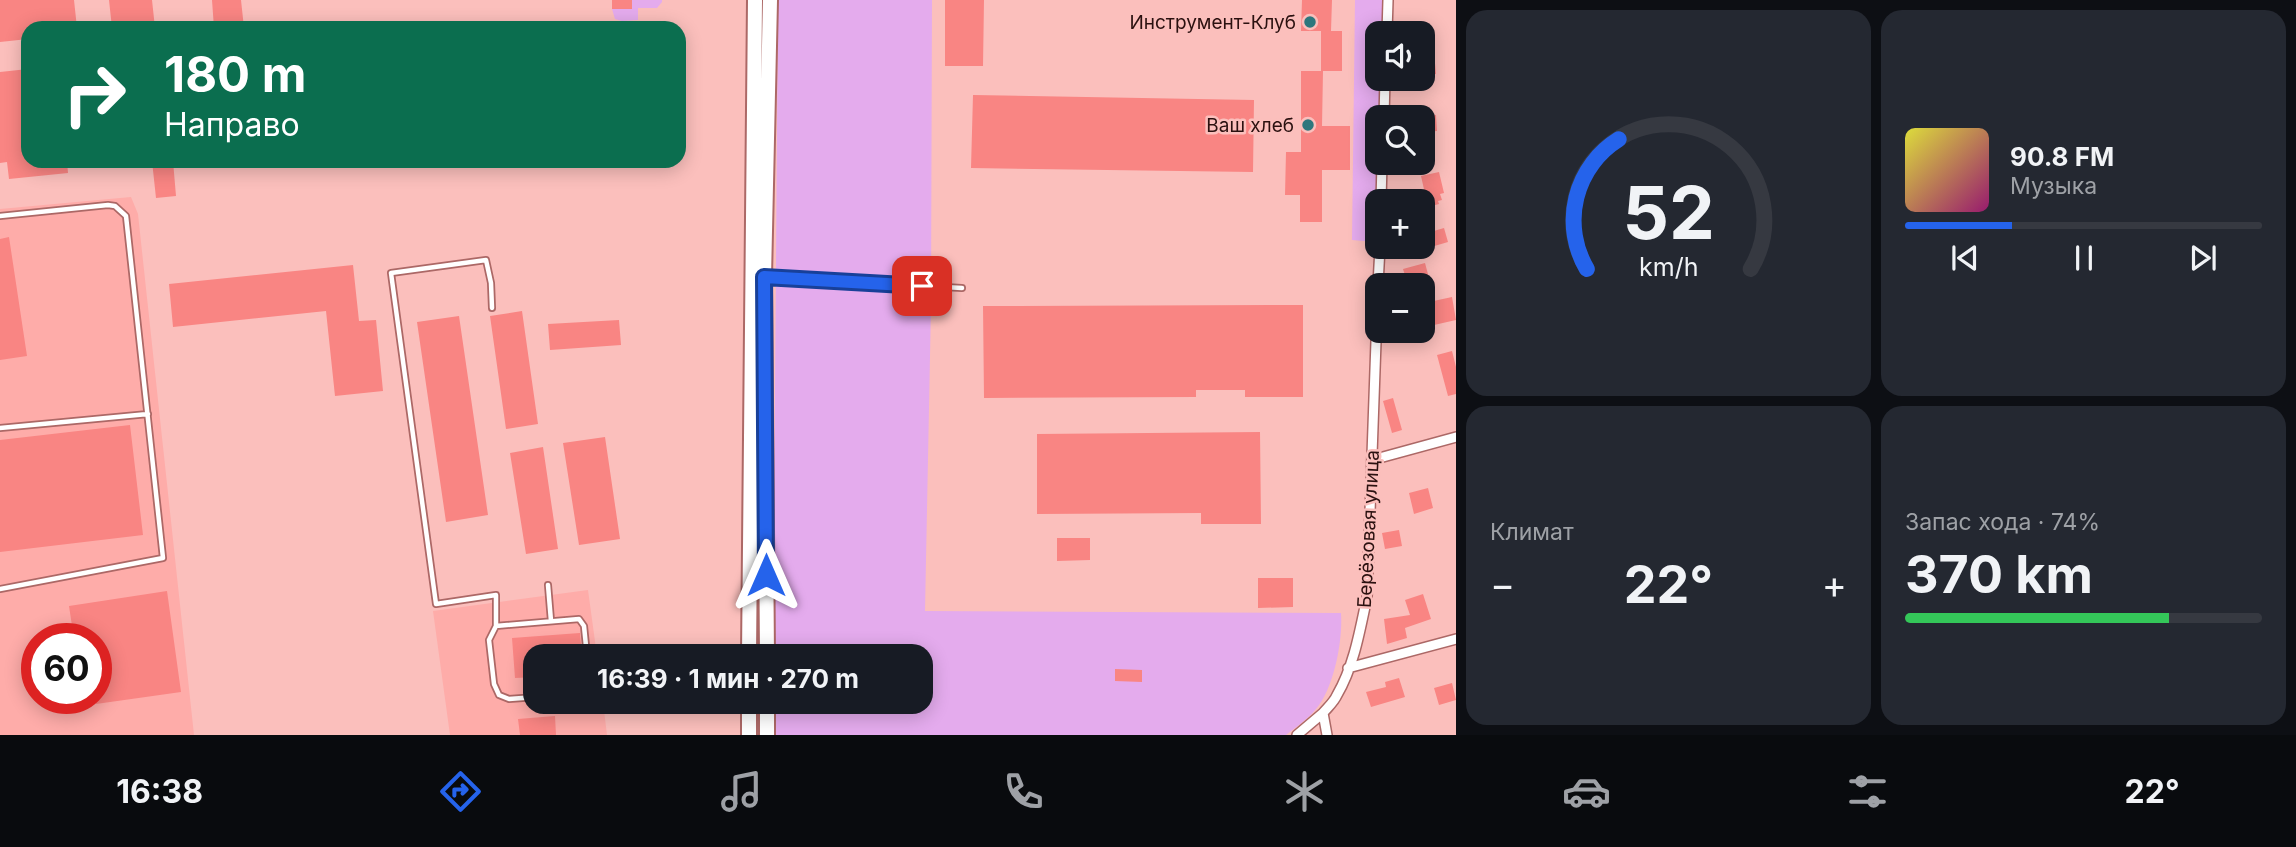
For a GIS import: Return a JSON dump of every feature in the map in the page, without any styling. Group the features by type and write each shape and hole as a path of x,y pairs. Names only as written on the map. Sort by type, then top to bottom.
{"main road":[{"path":"749,644 755,0"},
{"path":"766,644 764,277 771,0"},
{"path":"749,714 749,735"},
{"path":"767,714 767,735"}],"street":[{"path":"1387,21 1388,0"},
{"name":"Берёзовая улица","path":"1297,735 1323,713 1337,696 1359,636 1367,597 1376,343"},
{"path":"1372,460 1456,437"},
{"path":"1348,668 1456,639"},
{"path":"1323,713 1326,735"}],"lane":[{"path":"0,216 108,205 122,210 128,224 163,558 0,589"},
{"path":"492,309 491,283 486,260 391,273 436,604 496,595 496,626 489,640 494,684 499,695 509,699 523,698"},
{"path":"764,277 962,288"},
{"path":"0,428 148,414"},
{"path":"548,585 551,621"},
{"path":"496,626 579,619 584,626 586,644"}],"shaded area":[{"path":"632,0 662,2 657,8 638,8 638,20 615,19 612,9 632,8"},
{"path":"778,0 932,0 931,306 925,611 1341,613 1339,650 1328,689 1322,700 1313,713 1286,735 772,735 772,714 933,714 933,644 773,644"},
{"path":"1355,0 1384,0 1383,21 1365,21 1365,91 1381,91 1380,105 1365,105 1365,175 1376,175 1376,189 1365,189 1365,241 1352,240"},
{"path":"131,197 138,214 194,735 0,735 0,209"},
{"path":"588,590 595,644 523,644 523,714 604,714 607,735 450,735 433,611"}],"building":[{"path":"0,0 74,0 76,21 21,21 21,40 0,42"},
{"path":"109,0 152,0 154,21 111,21"},
{"path":"212,0 241,0 243,21 214,21"},
{"path":"612,0 632,0 632,9 612,9"},
{"path":"945,0 984,0 983,66 945,66"},
{"path":"1302,0 1332,0 1331,31 1342,31 1342,71 1323,71 1322,126 1350,126 1350,170 1322,170 1322,222 1300,222 1300,195 1285,195 1286,152 1301,152 1301,71 1321,71 1321,31 1301,31"},
{"path":"21,70 21,168 68,168 68,173 9,179 7,162 0,163 0,72"},
{"path":"973,95 1254,100 1253,172 971,168"},
{"path":"153,168 174,168 176,196 156,198"},
{"path":"1439,172 1444,193 1440,194 1442,200 1435,205 1435,189 1424,189 1421,176"},
{"path":"1444,228 1448,242 1435,246 1435,231"},
{"path":"9,237 27,356 0,360 0,239"},
{"path":"1425,263 1428,273 1404,273 1403,269"},
{"path":"353,265 359,321 376,320 383,391 335,396 326,311 173,327 169,284"},
{"path":"1452,297 1456,320 1435,325 1435,301"},
{"path":"1303,305 1303,397 1245,397 1245,390 1196,390 1196,397 984,398 983,306"},
{"path":"522,311 538,424 506,429 490,316"},
{"path":"459,316 488,515 446,522 417,322"},
{"path":"619,320 621,345 550,350 548,324"},
{"path":"1452,351 1456,367 1456,394 1448,396 1437,355"},
{"path":"1393,398 1402,430 1392,433 1383,401"},
{"path":"130,425 143,535 0,552 0,440"},
{"path":"1260,432 1261,524 1201,524 1201,513 1037,514 1037,434"},
{"path":"605,437 620,539 579,545 563,443"},
{"path":"543,447 558,549 526,554 510,453"},
{"path":"1428,488 1433,508 1414,514 1409,493"},
{"path":"1399,530 1402,546 1385,549 1382,533"},
{"path":"1057,538 1090,538 1090,560 1057,561"},
{"path":"1258,578 1293,578 1293,607 1258,608"},
{"path":"167,591 181,692 112,702 112,623 72,623 69,606"},
{"path":"1423,594 1431,619 1405,628 1407,638 1387,644 1384,619 1410,615 1405,600"},
{"path":"580,633 581,644 523,644 523,678 515,678 512,638"},
{"path":"1115,669 1142,670 1142,682 1115,681"},
{"path":"1399,678 1405,697 1371,707 1366,692 1386,687 1385,682"},
{"path":"1452,683 1456,700 1439,705 1434,688"},
{"path":"555,716 556,735 520,735 518,719"}],"place":[{"name":"Инструмент-Клуб","path":"1310,22"},
{"name":"Ваш хлеб","path":"1308,125"}],"route":[{"path":"766,575 764,277 922,286"}]}
